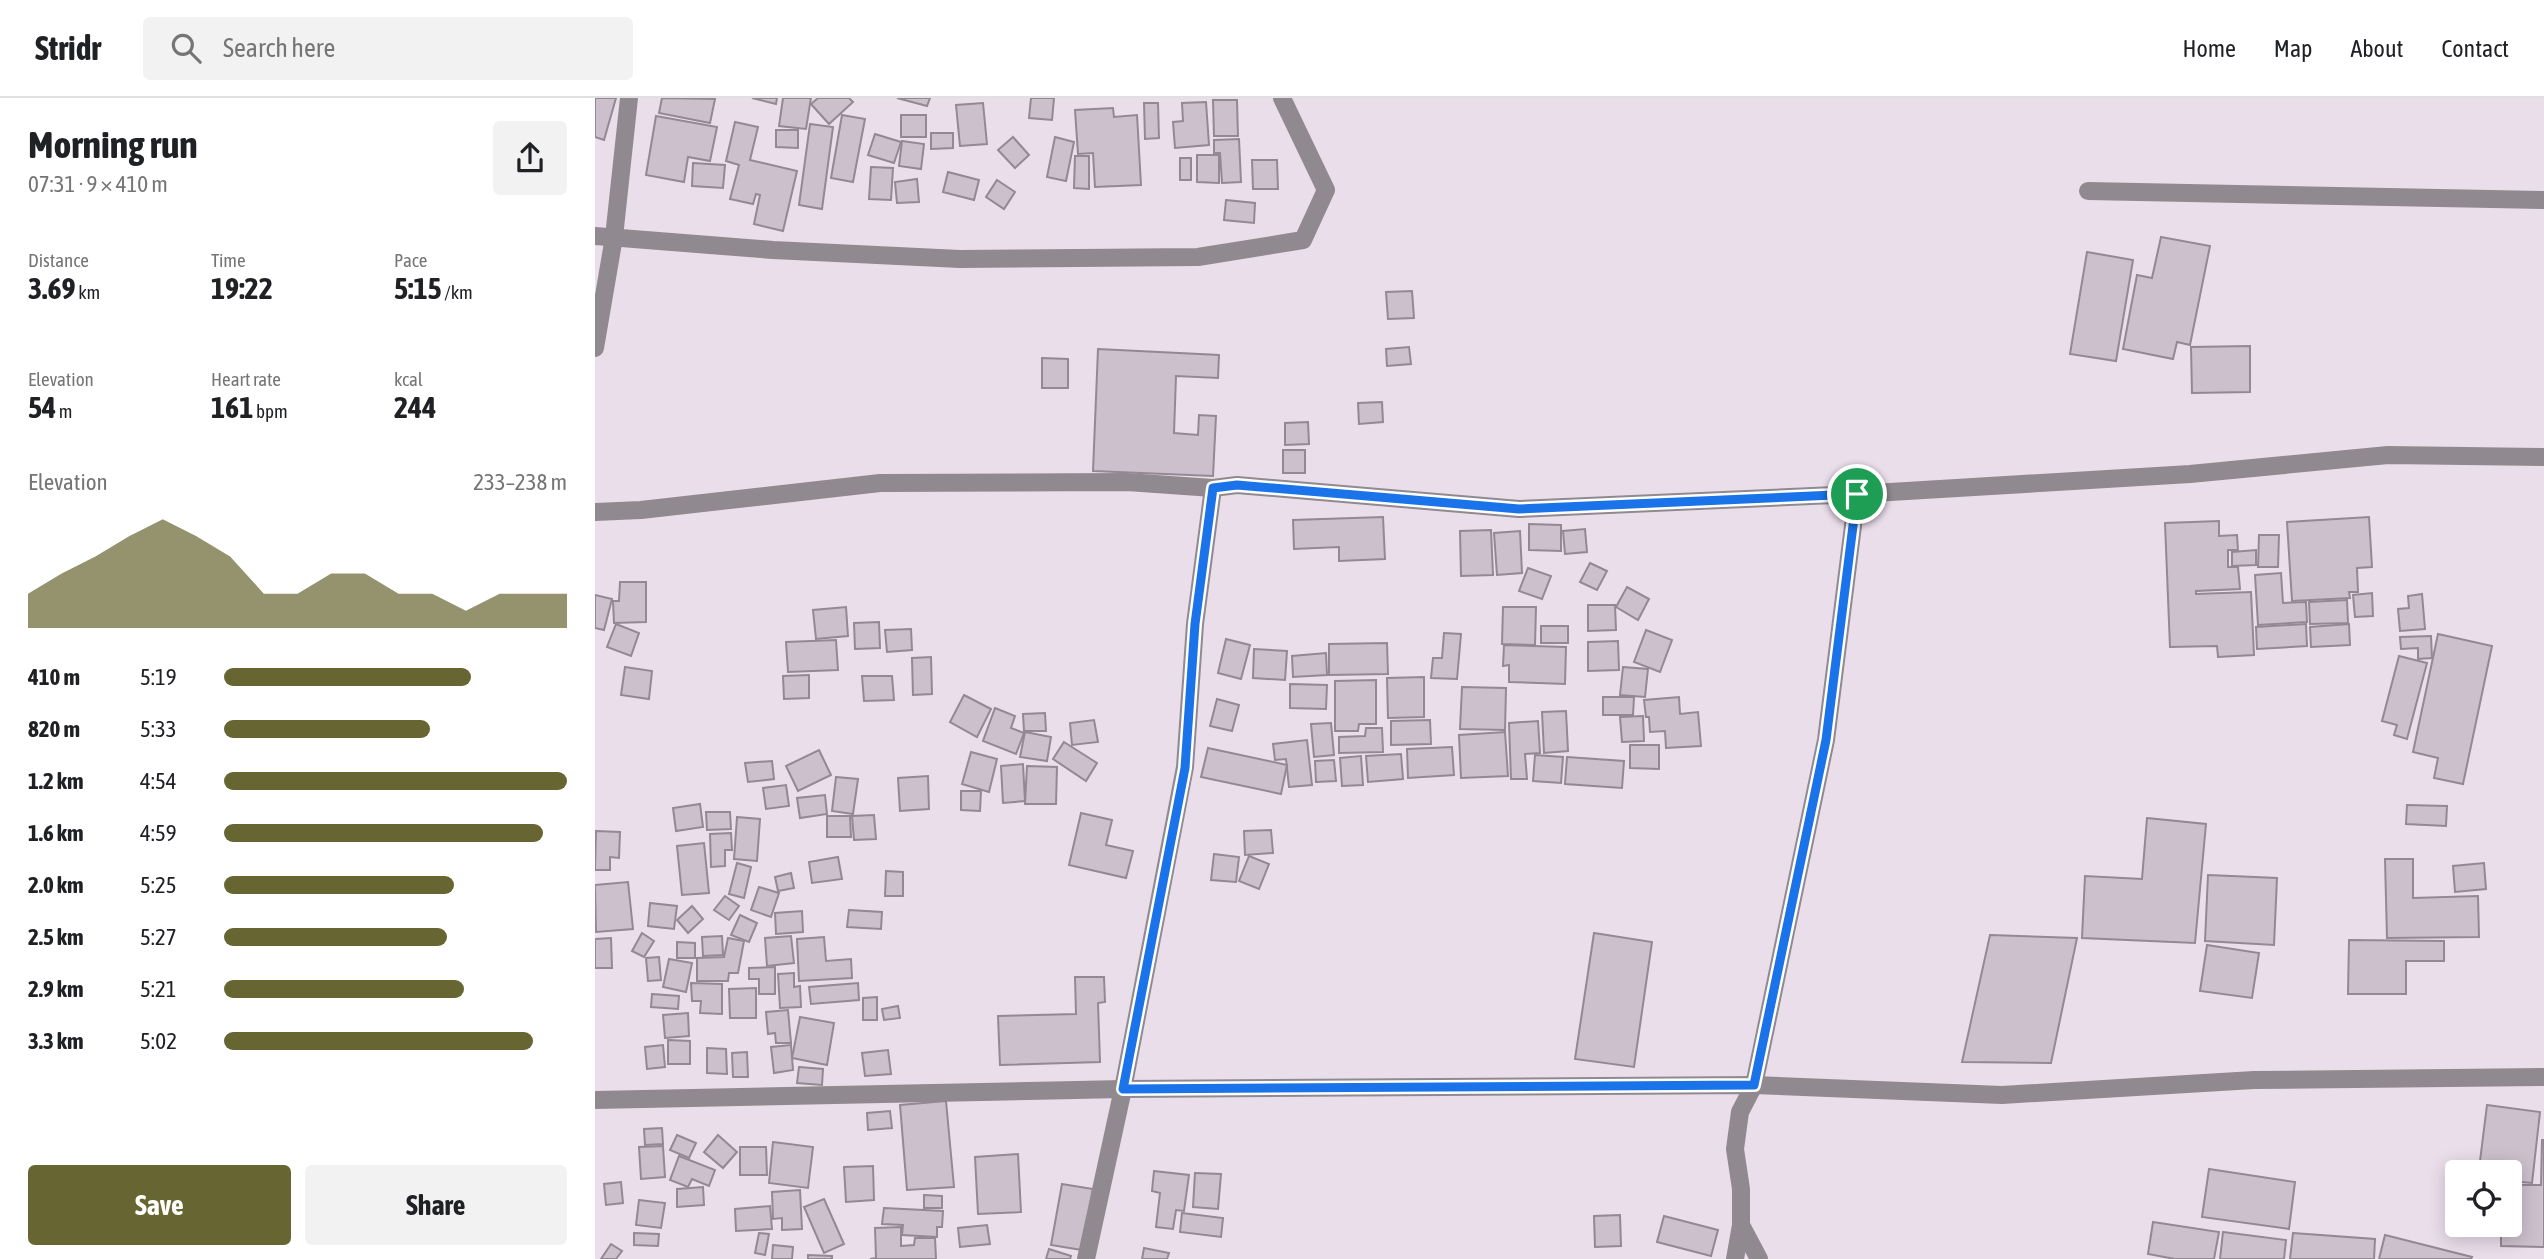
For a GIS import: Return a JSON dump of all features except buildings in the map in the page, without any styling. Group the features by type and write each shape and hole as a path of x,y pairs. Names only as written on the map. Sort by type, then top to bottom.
{"street":[{"path":"595,348 614,237 629,98"},
{"path":"595,236 773,250 960,259 1198,257 1303,240 1326,190 1282,98"},
{"path":"2088,191 2544,200"},
{"path":"595,512 641,510 880,483 1127,482 1213,488 1237,485 1519,509 1857,494 2190,474 2388,455 2544,457"},
{"path":"1086,1259 1123,1089 1185,768 1195,624 1213,488"},
{"path":"1735,1259 1741,1224 1741,1189 1735,1149 1740,1112 1754,1085 1826,740 1857,494"},
{"path":"595,1100 1123,1089 1754,1085 2002,1095 2254,1080 2544,1077"},
{"path":"1741,1224 1759,1259"}],"route":[{"path":"1237,485 1519,509 1857,494 1826,740 1754,1085 1123,1089 1185,768 1195,624 1213,488 1237,485"}]}
